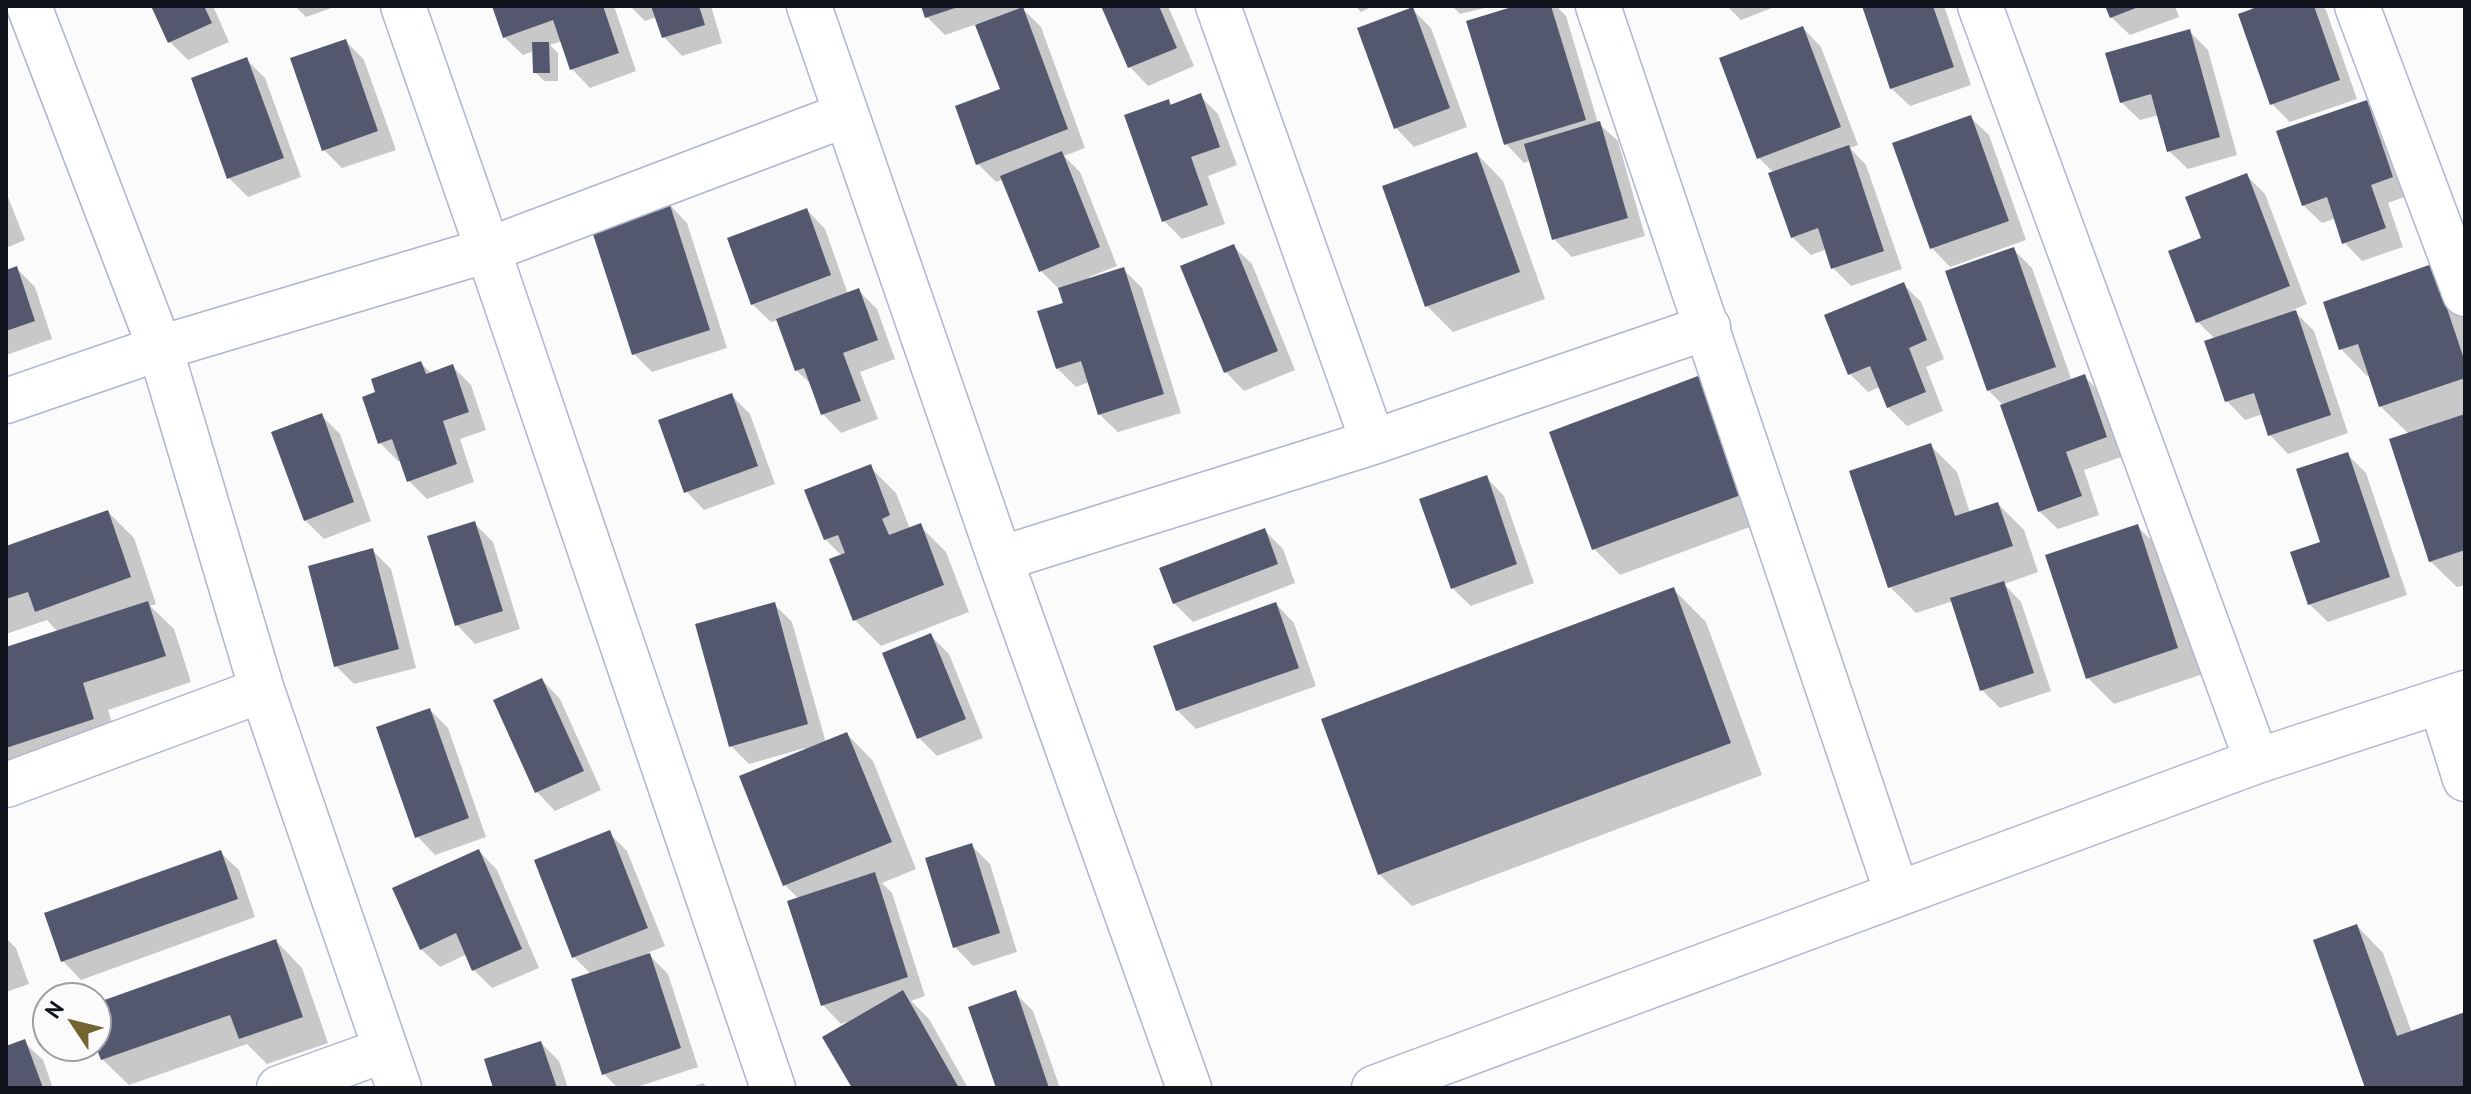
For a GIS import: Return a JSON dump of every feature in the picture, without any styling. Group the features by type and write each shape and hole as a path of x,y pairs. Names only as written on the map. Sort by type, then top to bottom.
{"street":[{"path":"403,6 773,1088"},
{"path":"809,6 1000,559 1189,1088"},
{"path":"1218,6 1373,442"},
{"path":"1598,6 1897,893"},
{"path":"1980,6 2257,761"},
{"path":"2357,6 2465,294"},
{"path":"24,25 160,348 262,690 392,1069 279,1088"},
{"path":"6,401 160,348 488,250 845,115"},
{"path":"1000,559 1373,442 1708,327"},
{"path":"6,785 262,690"},
{"path":"1374,1088 2257,761 2453,697 2465,779"}],"building":[{"path":"151,6 204,6 212,23 168,43"},
{"path":"492,6 603,6 619,53 570,70 553,20 503,38"},
{"path":"651,6 699,6 705,25 662,38"},
{"path":"921,6 958,6 958,7 925,18"},
{"path":"1101,6 1159,6 1177,48 1128,68"},
{"path":"1515,6 1551,6 1586,120 1504,145 1466,21"},
{"path":"1862,6 1933,6 1954,67 1890,89"},
{"path":"2105,6 2141,6 2110,18"},
{"path":"2260,6 2314,6 2340,80 2270,105 2238,14"},
{"path":"1023,7 1068,129 976,165 955,106 1000,89 975,25"},
{"path":"1413,7 1450,108 1394,129 1357,28"},
{"path":"1803,26 1841,127 1757,159 1719,58"},
{"path":"2190,29 2220,137 2167,152 2151,94 2120,103 2105,53"},
{"path":"346,39 378,131 322,151 290,58"},
{"path":"532,42 549,42 550,73 533,73"},
{"path":"247,57 284,158 227,179 191,78"},
{"path":"1201,93 1220,147 1191,157 1208,205 1162,222 1124,115 1169,99 1170,105"},
{"path":"2367,100 2393,177 2371,185 2386,228 2342,244 2327,197 2302,206 2276,131"},
{"path":"1971,115 2009,221 1930,249 1892,143"},
{"path":"1600,121 1628,218 1552,240 1524,144"},
{"path":"1849,145 1884,251 1831,269 1818,228 1791,238 1768,173"},
{"path":"1062,151 1100,247 1039,272 1000,176"},
{"path":"1477,152 1520,272 1425,307 1382,186"},
{"path":"2247,173 2290,286 2196,323 2168,251 2201,238 2185,197"},
{"path":"669,202 710,330 632,355 591,228"},
{"path":"807,208 831,275 751,305 727,238"},
{"path":"1234,244 1278,351 1224,373 1180,266"},
{"path":"2014,247 2056,367 1987,391 1945,271"},
{"path":"2432,264 2465,362 2465,378 2379,407 2358,344 2339,350 2323,302"},
{"path":"17,266 35,321 6,331 6,270"},
{"path":"1124,267 1164,394 1098,415 1081,361 1056,369 1037,311 1063,303 1058,288"},
{"path":"1904,282 1927,340 1909,348 1926,392 1887,408 1870,366 1848,375 1824,315"},
{"path":"859,288 878,340 843,353 861,401 821,415 804,368 795,371 776,319"},
{"path":"2296,310 2331,415 2268,436 2254,393 2225,402 2204,341"},
{"path":"421,361 426,374 453,364 469,412 443,421 457,464 407,482 392,439 378,444 362,397 375,392 371,379"},
{"path":"1706,373 1749,492 1592,550 1549,432"},
{"path":"2085,374 2107,437 2066,452 2082,496 2038,512 2000,405"},
{"path":"732,393 758,466 684,493 658,420"},
{"path":"322,413 354,502 304,521 271,432"},
{"path":"2465,414 2465,550 2429,562 2389,439"},
{"path":"1931,443 1955,516 1998,502 2013,546 1888,588 1849,471"},
{"path":"2348,452 2390,577 2308,605 2290,552 2320,542 2296,469"},
{"path":"871,464 890,515 882,519 889,535 921,523 944,585 853,621 829,559 845,553 838,535 824,540 804,490"},
{"path":"1487,475 1517,564 1451,589 1419,499"},
{"path":"108,510 131,577 35,612 28,592 6,599 6,546"},
{"path":"475,521 503,611 455,626 427,536"},
{"path":"2138,524 2178,648 2086,679 2045,555"},
{"path":"1265,528 1278,564 1173,604 1159,568"},
{"path":"373,548 399,649 334,667 308,566"},
{"path":"2004,581 2034,673 1980,691 1950,598"},
{"path":"1674,587 1731,743 1378,875 1321,719"},
{"path":"148,601 166,656 83,683 94,719 6,748 6,647"},
{"path":"775,602 808,724 729,747 695,624"},
{"path":"1276,602 1299,668 1176,711 1153,646"},
{"path":"931,633 966,719 917,739 882,653"},
{"path":"542,678 584,771 535,793 493,700"},
{"path":"430,708 469,818 415,838 376,727"},
{"path":"847,732 892,842 783,886 739,776"},
{"path":"610,830 648,928 572,958 534,860"},
{"path":"972,843 1000,933 953,948 925,858"},
{"path":"479,849 522,949 472,971 456,933 420,950 392,888"},
{"path":"221,850 238,899 61,962 44,913"},
{"path":"875,872 908,977 821,1006 787,901"},
{"path":"2357,924 2397,1036 2465,1012 2465,1088 2365,1088 2313,940"},
{"path":"276,939 303,1017 239,1039 230,1015 112,1056 112,997"},
{"path":"650,953 681,1048 602,1075 571,979"},
{"path":"903,990 959,1088 852,1088 822,1037"},
{"path":"1016,990 1049,1088 996,1088 968,1007"},
{"path":"25,1039 43,1088 6,1088 6,1046"},
{"path":"541,1041 557,1088 493,1088 484,1059"}]}
